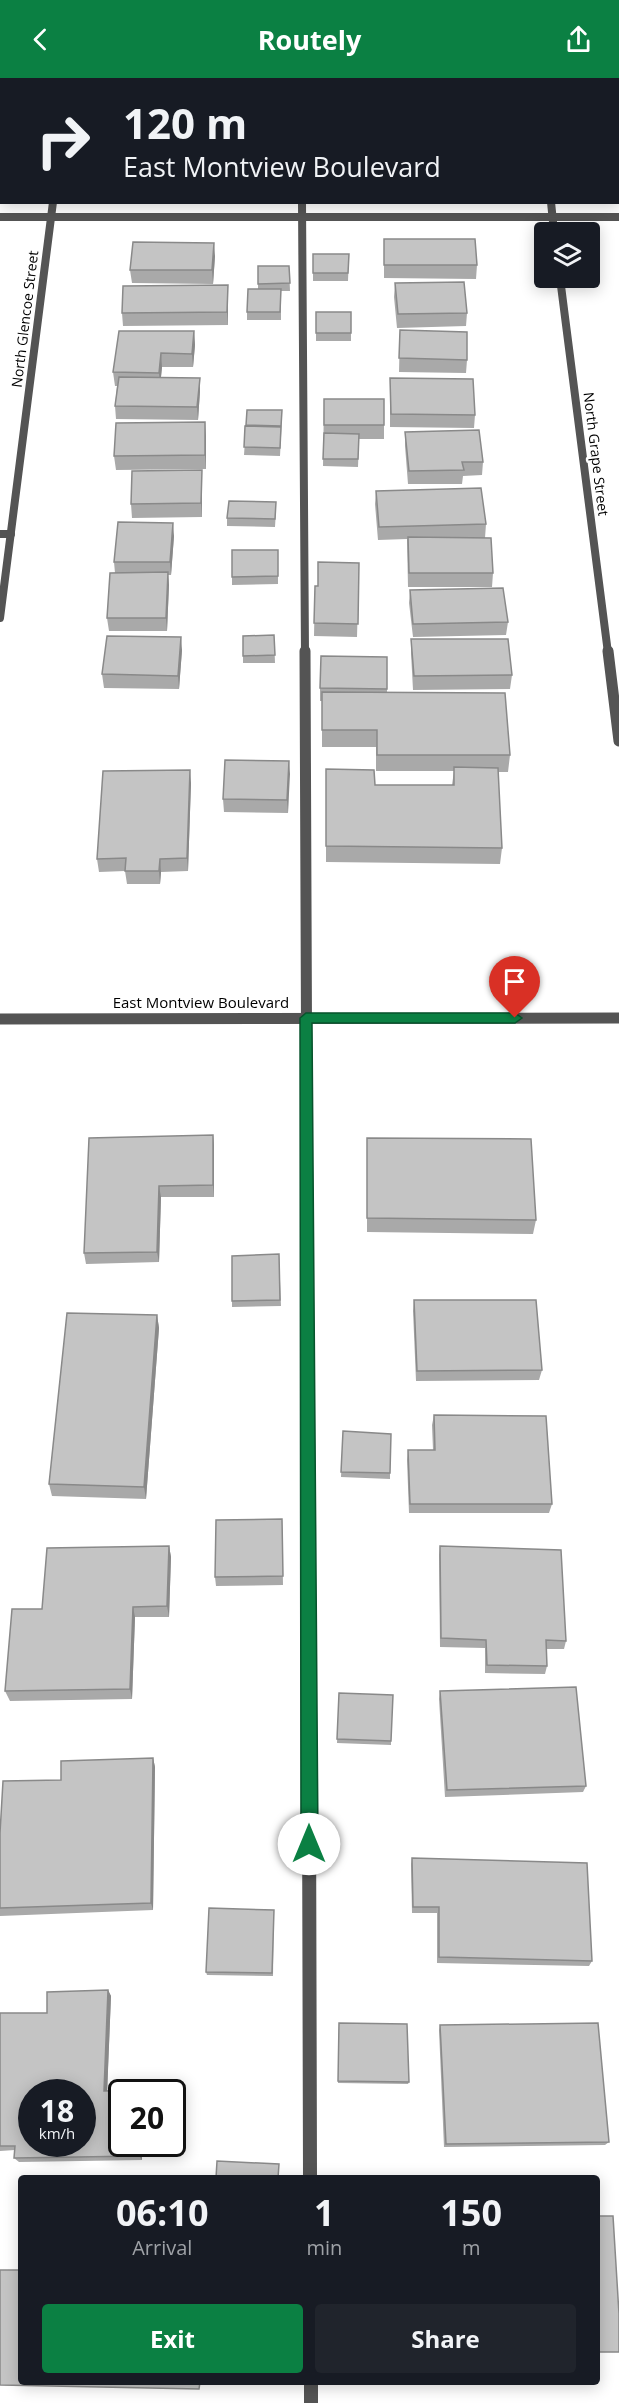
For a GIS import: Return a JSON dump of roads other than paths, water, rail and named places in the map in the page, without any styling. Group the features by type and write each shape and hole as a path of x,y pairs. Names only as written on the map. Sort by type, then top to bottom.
{"street":[{"name":"North Glencoe Street","path":"0,618 54,204"},
{"path":"302,204 306,1018 309,1184 310,2175"},
{"path":"551,204 553,222"},
{"path":"0,217 619,217"},
{"name":"North Grape Street","path":"561,288 619,741"},
{"path":"0,534 11,534"},
{"name":"East Montview Boulevard","path":"0,1019 619,1018"},
{"path":"311,2385 311,2403"}]}
